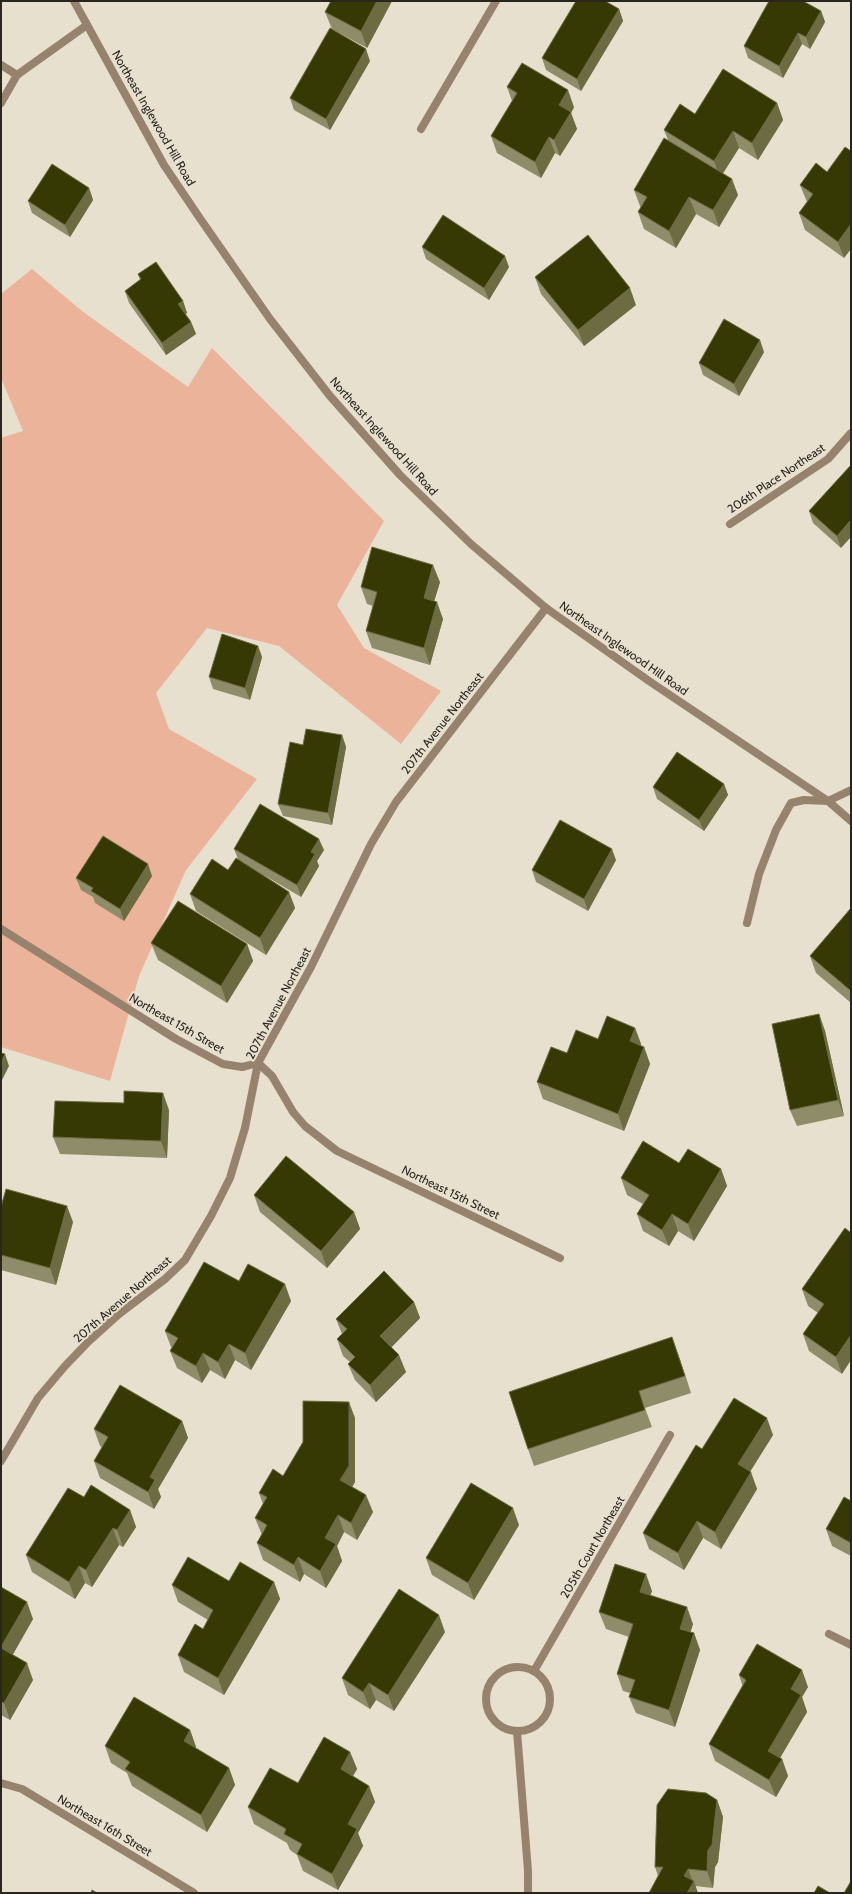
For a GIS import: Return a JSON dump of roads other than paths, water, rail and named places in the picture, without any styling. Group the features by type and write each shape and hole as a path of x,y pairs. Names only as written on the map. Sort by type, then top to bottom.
{"street":[{"name":"Northeast Inglewood Hill Road","path":"74,1 168,171 270,319 326,390 400,475 471,544 546,608 662,690 828,801 851,821"},
{"path":"421,129 496,1"},
{"path":"1,103 17,75 87,25"},
{"path":"1,65 17,75"},
{"name":"206th Place Northeast","path":"730,524 828,460 851,433"},
{"name":"207th Avenue Northeast","path":"1,1462 38,1398 74,1356 119,1314 165,1279 185,1260 211,1216 230,1178 245,1128 258,1063 311,967 371,844 396,802 546,608"},
{"path":"747,922 759,874 776,830 791,803 804,800 828,801 851,790"},
{"name":"Northeast 15th Street","path":"1,929 176,1039 223,1064 242,1067 258,1063 272,1076 293,1112 305,1126 337,1151 560,1258"},
{"name":"205th Court Northeast","path":"534,1671 670,1435"},
{"path":"829,1634 851,1645"},
{"path":"519,1668 534,1671 542,1678 548,1687 550,1697 549,1708 545,1717 537,1725 528,1730 517,1731 507,1729 498,1724 491,1716 487,1706 486,1696 489,1686 495,1677 503,1671 519,1668"},
{"path":"517,1731 528,1871 528,1893"},
{"name":"Northeast 16th Street","path":"1,1783 22,1789 194,1893"}]}
